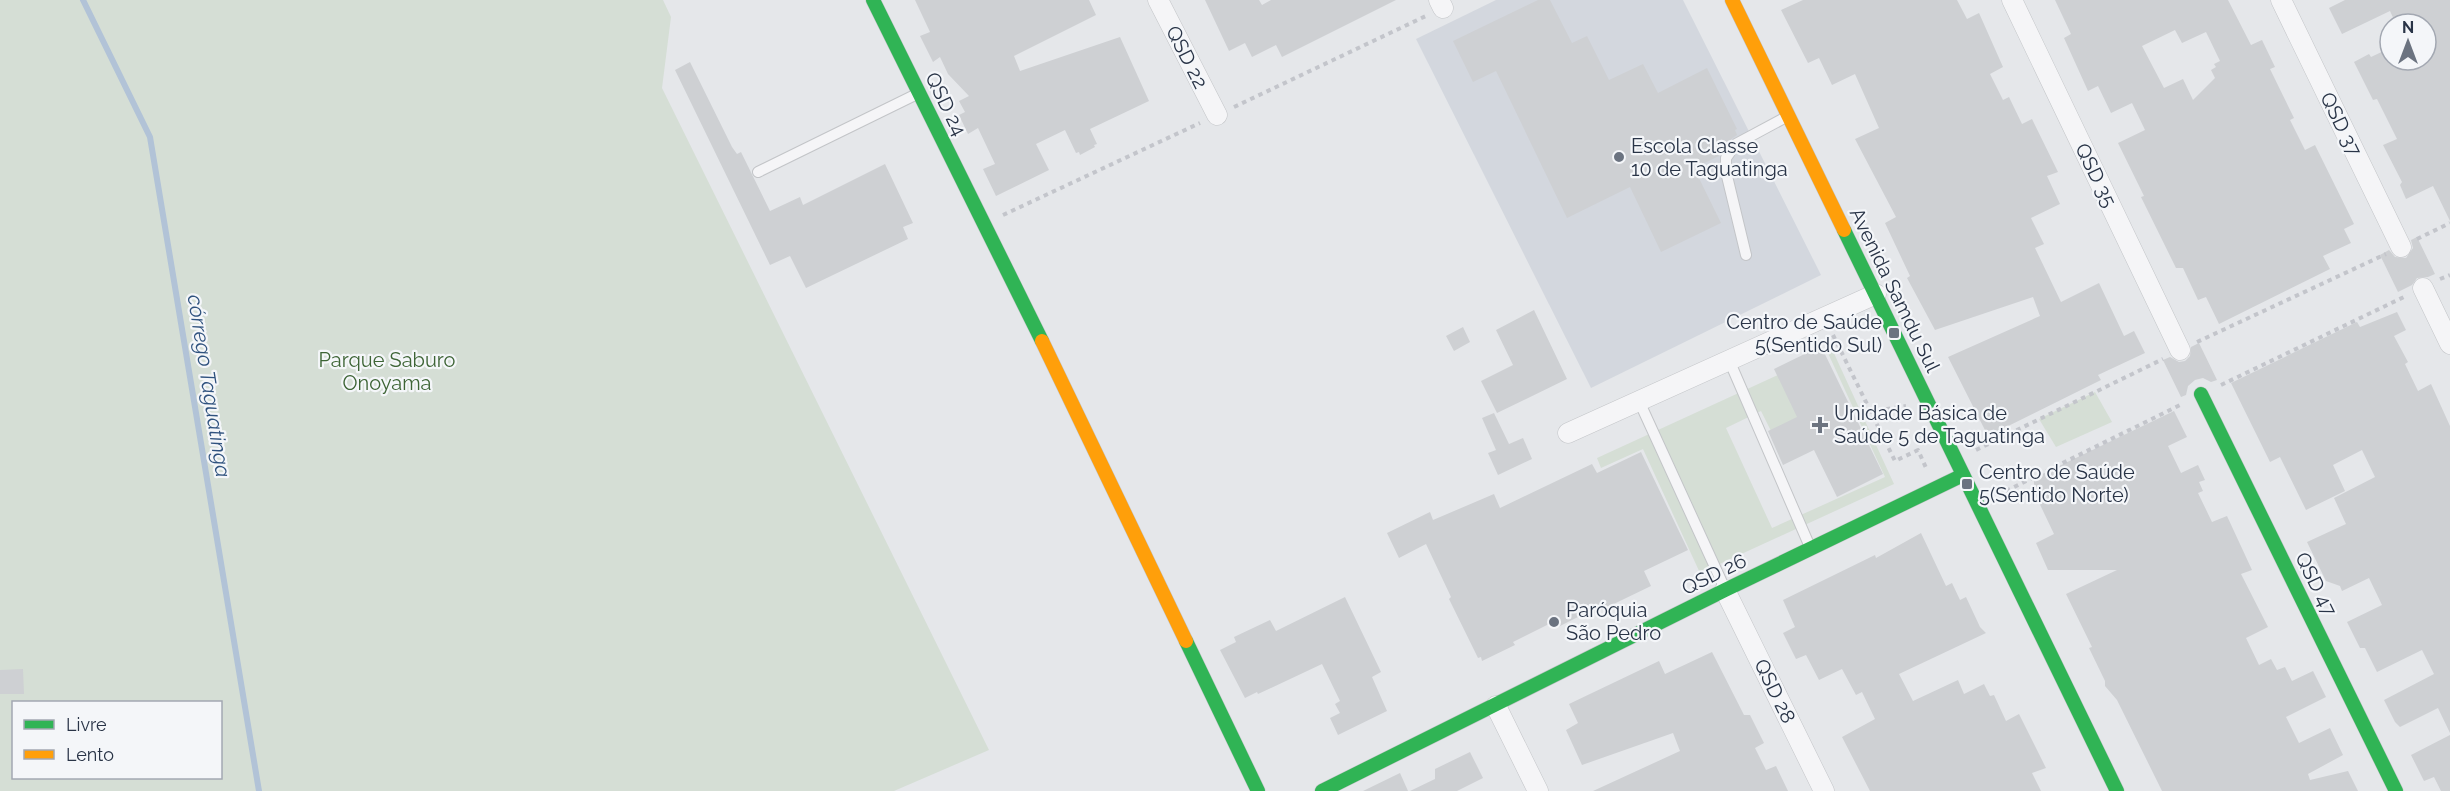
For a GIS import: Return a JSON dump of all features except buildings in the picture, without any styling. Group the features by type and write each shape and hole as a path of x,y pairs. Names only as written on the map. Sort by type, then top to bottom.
{"street":[{"name":"QSD 24","path":"873,0 1006,267 1258,791"},
{"name":"QSD 22","path":"1158,0 1217,115"},
{"name":"Avenida Samdu Sul","path":"1732,0 2117,791"},
{"name":"QSD 35","path":"2012,0 2180,350"},
{"name":"QSD 37","path":"2281,0 2401,247"},
{"path":"2423,288 2450,344"},
{"path":"1568,433 1876,294"},
{"name":"QSD 47","path":"2201,394 2396,791"},
{"name":"QSD 26","path":"1322,791 1725,590 1963,475"},
{"name":"QSD 28","path":"1725,590 1824,791"},
{"path":"1496,706 1538,791"}],"lane":[{"path":"758,172 919,93"},
{"path":"1746,255 1726,172 1726,158 1736,144 1789,116"},
{"path":"1729,360 1811,549"},
{"path":"1639,401 1725,590"}],"path":[{"path":"1957,460 2180,350 2450,223"},
{"path":"1833,335 1895,461 1918,450 1931,478"},
{"path":"1870,412 1910,405"}],"shaded area":[{"name":"Escola Classe 10 de Taguatinga","path":"1496,0 1683,0 1821,275 1591,388 1416,39"}],"green space":[{"name":"Parque Saburo Onoyama","path":"0,0 663,0 671,17 662,88 989,750 894,791 0,791"},
{"path":"1832,349 1894,484 1700,573 1643,449 1601,468 1597,458 1782,373 1804,421 1773,435 1761,411 1726,428 1772,528 1885,477 1827,351"},
{"path":"2095,392 2112,422 2056,447 2039,419"}],"waterway":[{"name":"córrego Taguatinga","path":"83,0 150,137 259,791"}],"traffic: fast":[{"path":"873,0 1042,341"},
{"path":"1844,230 2117,791"},
{"path":"2201,394 2396,791"},
{"path":"1322,791 1725,590 1963,475"},
{"path":"1186,641 1258,791"}],"traffic: slow":[{"path":"1732,0 1844,230"},
{"path":"1042,341 1186,641"}],"place":[{"name":"Escola Classe 10 de Taguatinga","path":"1619,157"},
{"name":"Centro de Saúde 5(Sentido Sul)","path":"1894,333"},
{"name":"Unidade Básica de Saúde 5 de Taguatinga","path":"1820,425"},
{"name":"Centro de Saúde 5(Sentido Norte)","path":"1967,484"},
{"name":"Paróquia São Pedro","path":"1554,622"}]}
